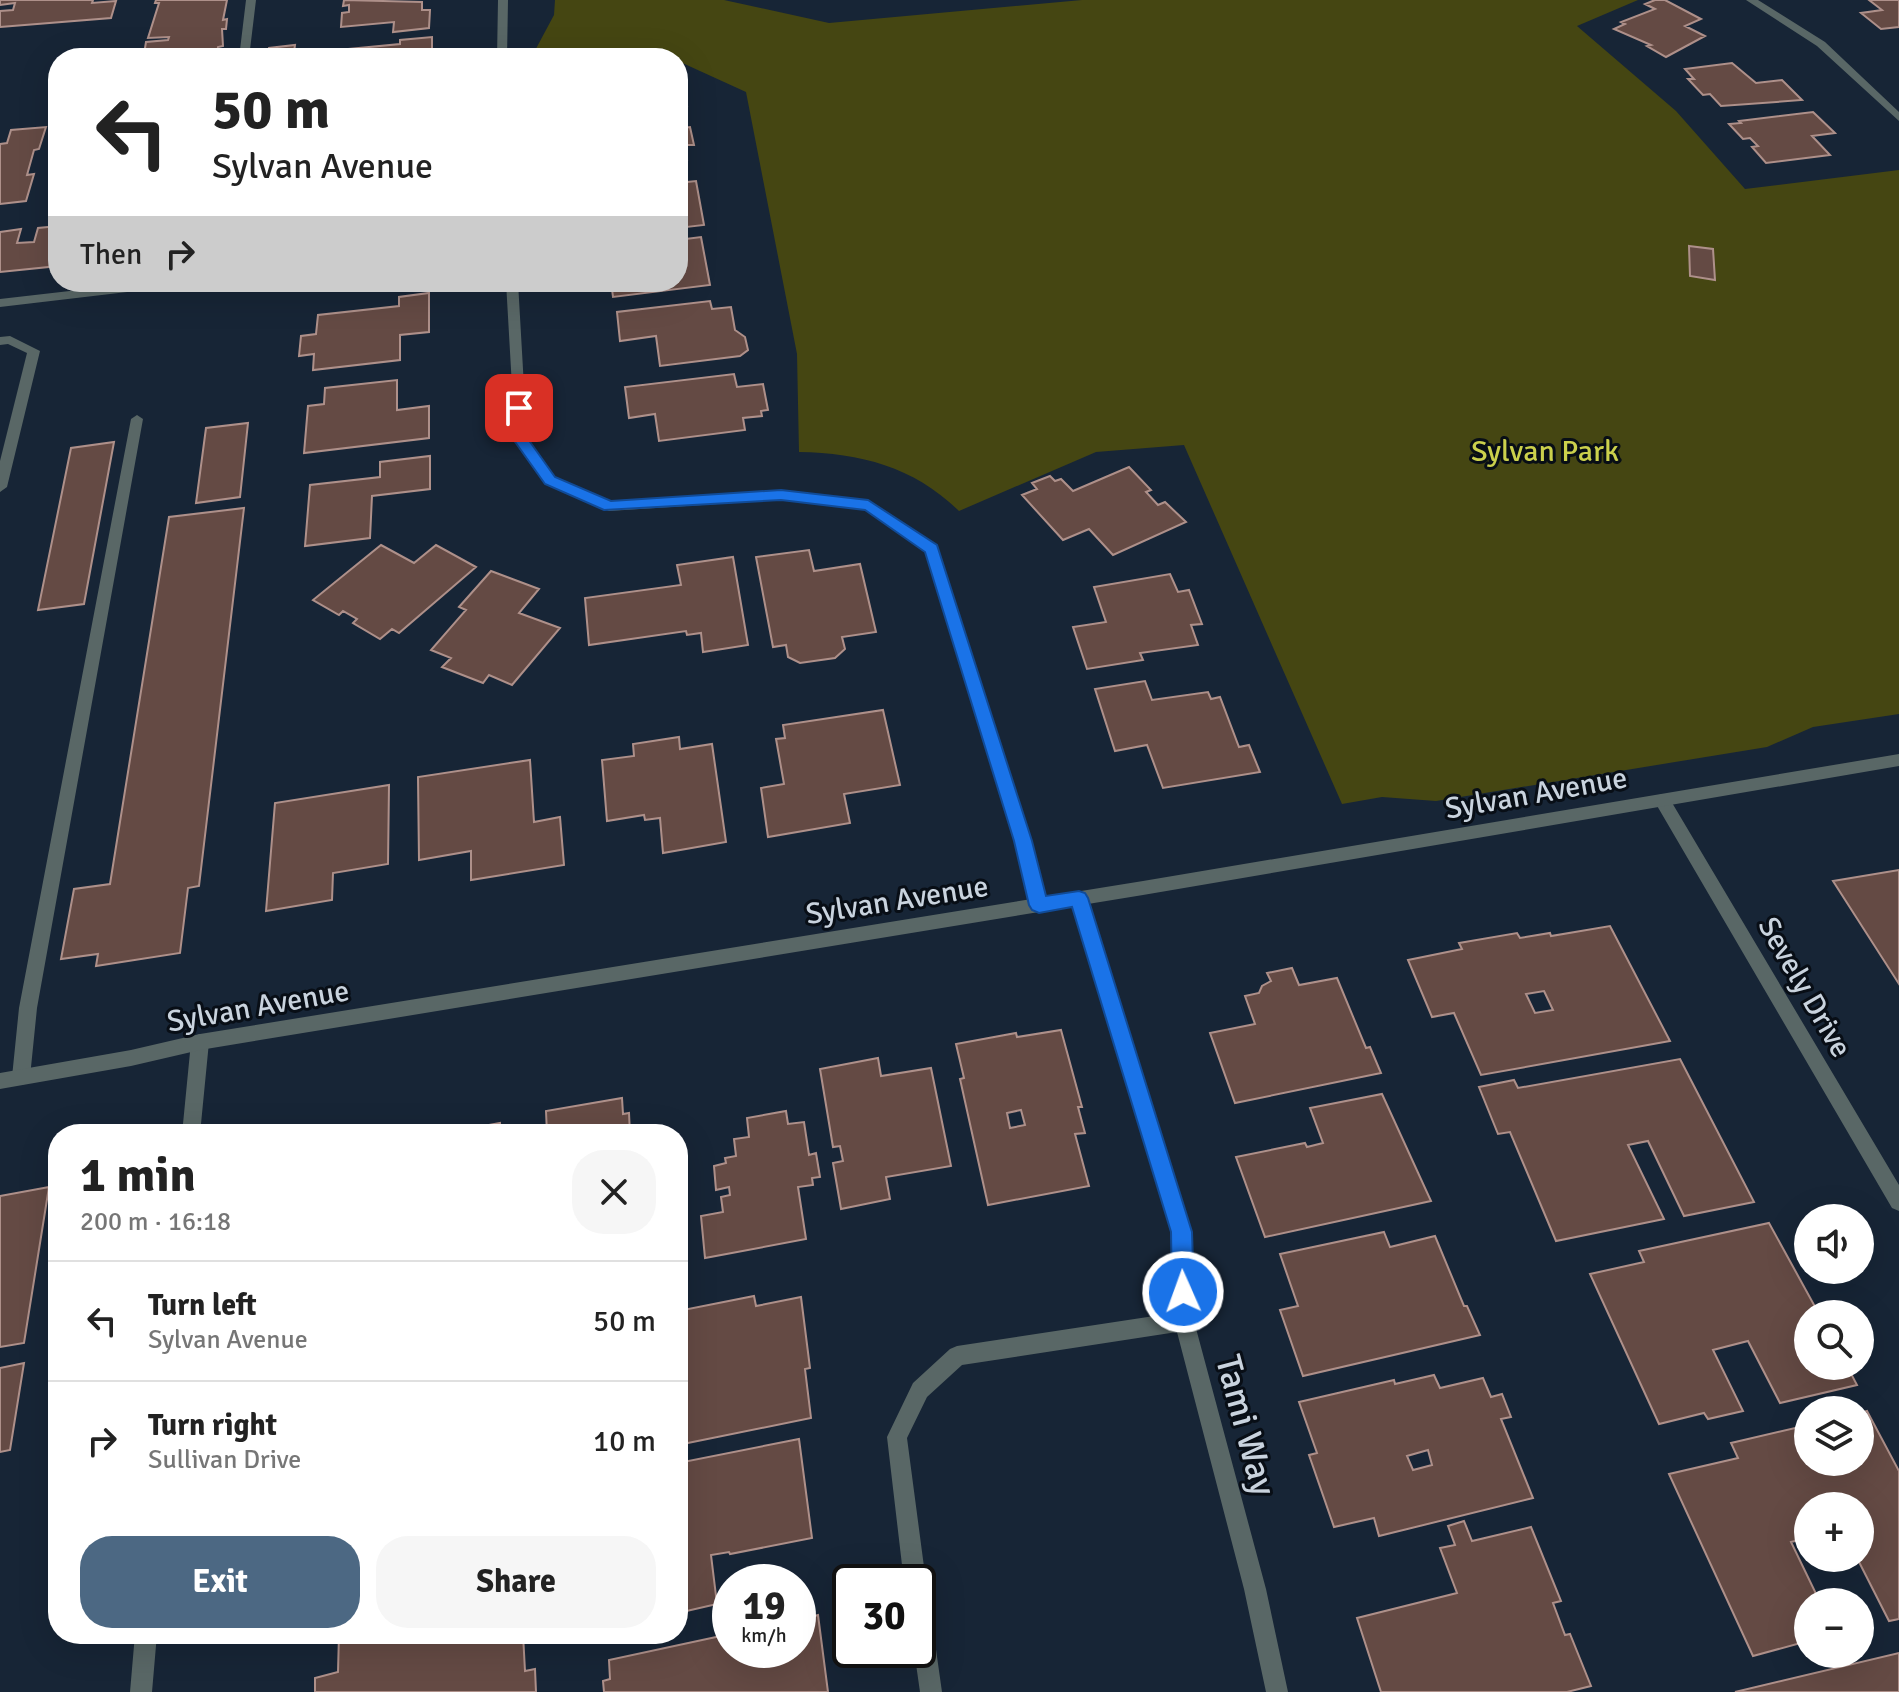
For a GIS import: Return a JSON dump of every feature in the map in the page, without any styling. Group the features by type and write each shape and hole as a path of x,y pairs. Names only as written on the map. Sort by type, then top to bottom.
{"street":[{"path":"245,48 251,0"},
{"path":"1751,0 1821,44 1899,118"},
{"path":"501,3 502,48"},
{"path":"0,303 93,292"},
{"path":"513,292 521,439 550,480 609,506 781,495 868,506 932,549 1023,841 1039,905"},
{"path":"0,341 10,340 34,351 0,487"},
{"path":"21,1077 28,1008 137,419"},
{"name":"Sylvan Avenue","path":"0,1081 131,1058 200,1042 1899,760"},
{"name":"Sevely Drive","path":"1662,800 1899,1202"},
{"name":"Tami Way","path":"1079,898 1182,1232 1184,1321 1255,1589 1277,1692"},
{"path":"192,1124 200,1042"},
{"path":"913,1564 897,1437 920,1390 957,1356 1184,1321"},
{"path":"141,1692 145,1644"},
{"path":"928,1668 931,1692"}],"green space":[{"name":"Sylvan Park","path":"555,0 724,0 829,23 1082,0 1638,0 1577,26 1676,111 1745,189 1899,170 1899,714 1813,727 1767,747 1436,801 1382,797 1342,804 1184,445 1096,452 959,511 924,483 885,465 844,455 799,452 797,354 746,92 688,66 688,48 536,48 554,15"}],"building":[{"path":"0,0 116,1 111,18 0,27 0,11 13,10 15,3 0,5"},
{"path":"156,0 227,0 223,20 227,19 226,29 222,29 223,46 145,48 146,42 168,40 169,37 148,38 159,3 155,3"},
{"path":"344,0 422,2 422,10 430,10 429,28 393,32 394,22 341,27 342,13 349,12 349,5 343,6"},
{"path":"1665,0 1701,19 1685,26 1705,36 1666,57 1647,46 1651,45 1614,29 1625,24 1621,22 1655,9 1645,4"},
{"path":"1869,0 1899,0 1899,27 1881,29 1861,13 1882,10"},
{"path":"432,37 432,48 359,48 400,44 400,40"},
{"path":"1732,63 1756,83 1782,80 1802,100 1721,106 1710,94 1703,95 1688,79 1694,79 1685,69"},
{"path":"1813,112 1835,133 1812,136 1830,155 1766,163 1752,147 1758,146 1750,138 1743,139 1729,124 1741,123 1739,121"},
{"path":"46,127 39,149 34,150 27,175 34,174 26,201 0,204 0,144 7,143 11,130"},
{"path":"688,127 690,127 694,145 688,145"},
{"path":"696,181 704,225 688,227 688,182"},
{"path":"48,227 48,267 0,272 0,232 21,229 17,243 34,242 38,228"},
{"path":"701,237 710,285 688,288 688,239"},
{"path":"1689,246 1713,249 1715,280 1690,276"},
{"path":"612,292 653,292 613,297"},
{"path":"429,293 429,332 400,335 400,360 313,370 314,354 299,356 301,336 316,334 318,315 399,306 399,297"},
{"path":"710,301 712,309 731,307 735,330 745,337 748,350 740,356 660,366 656,336 620,341 617,312"},
{"path":"734,374 737,387 763,384 768,410 761,411 762,416 743,418 745,430 659,441 655,414 629,418 625,387"},
{"path":"397,380 397,410 429,406 429,438 304,453 308,406 324,404 325,388"},
{"path":"248,423 240,497 196,503 206,428"},
{"path":"114,442 84,604 38,610 71,448"},
{"path":"430,456 430,489 372,496 370,538 305,546 310,485 380,477 380,462"},
{"path":"1129,467 1151,490 1146,492 1158,505 1165,502 1186,522 1113,555 1089,529 1063,540 1022,495 1037,489 1032,483 1050,476 1055,481 1061,479 1073,491"},
{"path":"244,508 199,886 188,888 180,953 96,966 98,954 61,959 74,889 110,884 169,517"},
{"path":"381,545 414,563 436,545 476,567 399,633 392,629 380,639 353,623 357,619 343,611 339,615 313,600"},
{"path":"809,550 814,571 860,564 876,632 842,637 845,649 835,658 800,663 788,657 786,645 773,647 756,557"},
{"path":"733,557 748,645 703,652 701,633 687,635 686,631 589,645 585,598 681,585 677,565"},
{"path":"491,571 539,589 519,613 560,628 512,685 489,675 483,683 442,667 451,658 431,650 466,610 459,607"},
{"path":"1170,574 1178,592 1189,590 1202,624 1191,625 1198,645 1140,653 1143,660 1087,669 1073,627 1106,622 1094,587"},
{"path":"1145,681 1152,700 1208,692 1211,699 1220,697 1239,747 1249,745 1260,772 1163,788 1147,745 1115,751 1095,689"},
{"path":"883,710 900,785 844,794 850,823 768,837 761,788 784,784 776,739 785,738 783,725"},
{"path":"679,737 680,749 712,744 726,842 663,853 660,818 645,820 644,815 607,821 602,760 634,756 633,744"},
{"path":"530,760 534,822 560,817 564,865 471,880 471,851 419,860 418,777"},
{"path":"389,785 388,864 333,873 332,900 266,911 275,803"},
{"path":"1899,870 1899,984 1833,881"},
{"path":"1610,926 1670,1041 1481,1075 1454,1013 1432,1017 1408,960 1462,949 1459,943 1517,933 1520,938 1550,933 1551,936","holes":["1544,991 1553,1010 1535,1013 1526,994"]},
{"path":"1292,968 1299,985 1337,978 1366,1048 1370,1047 1381,1073 1235,1103 1210,1033 1255,1024 1245,996 1259,993 1262,986 1271,981 1267,973"},
{"path":"1061,1030 1082,1107 1078,1107 1085,1133 1075,1134 1089,1186 988,1205 960,1079 964,1078 956,1044 1016,1033 1017,1037","holes":["1021,1110 1025,1125 1010,1128 1007,1113"]},
{"path":"878,1058 881,1076 931,1068 951,1166 886,1177 890,1199 841,1209 833,1163 843,1161 840,1146 833,1147 820,1069"},
{"path":"1680,1059 1754,1202 1684,1216 1648,1141 1628,1145 1664,1219 1556,1241 1510,1132 1498,1134 1479,1087 1514,1080 1518,1088"},
{"path":"1382,1094 1431,1201 1265,1237 1236,1157 1305,1143 1307,1147 1323,1143 1310,1108"},
{"path":"622,1098 623,1114 629,1113 630,1124 547,1124 546,1111"},
{"path":"786,1111 788,1124 804,1122 809,1155 816,1153 820,1177 812,1178 813,1185 798,1187 806,1239 705,1258 701,1216 723,1212 721,1197 730,1195 729,1187 716,1190 714,1166 726,1163 725,1158 736,1156 734,1139 749,1137 747,1118"},
{"path":"48,1187 24,1343 0,1347 0,1196"},
{"path":"1769,1223 1794,1268 1794,1284 1803,1284 1811,1300 1794,1300 1794,1380 1854,1380 1857,1385 1810,1396 1794,1396 1794,1400 1780,1403 1748,1341 1713,1350 1743,1411 1708,1419 1704,1413 1659,1424 1590,1274 1644,1262 1639,1251"},
{"path":"1384,1232 1390,1247 1435,1236 1464,1306 1467,1306 1480,1335 1303,1376 1280,1310 1298,1306 1280,1254"},
{"path":"754,1296 756,1306 801,1297 810,1368 805,1369 811,1418 688,1443 688,1309"},
{"path":"24,1363 10,1450 0,1452 0,1368"},
{"path":"1434,1375 1440,1388 1483,1378 1491,1397 1502,1394 1511,1417 1501,1419 1533,1498 1379,1536 1374,1518 1334,1527 1309,1455 1317,1453 1299,1402 1394,1380 1395,1384","holes":["1428,1450 1432,1465 1413,1470 1407,1456"]},
{"path":"1874,1424 1899,1471 1899,1619 1889,1621 1864,1572 1874,1572 1874,1492 1794,1492 1794,1541 1791,1542 1794,1572 1806,1572 1813,1588 1794,1588 1794,1645 1753,1656 1669,1474 1738,1458 1731,1443 1794,1428 1794,1476 1874,1476"},
{"path":"799,1439 812,1538 711,1555 712,1605 688,1611 688,1461"},
{"path":"1464,1521 1472,1541 1531,1527 1561,1601 1553,1603 1565,1635 1570,1634 1591,1686 1567,1692 1381,1692 1357,1618 1457,1593 1440,1548 1455,1545 1448,1526"},
{"path":"818,1615 828,1692 604,1692 603,1681 610,1679 609,1660 712,1638 712,1668 816,1668"},
{"path":"339,1644 524,1644 525,1671 535,1669 536,1692 315,1692 315,1678 338,1672"},
{"path":"1899,1653 1899,1692 1735,1692 1836,1668 1874,1668 1874,1659"}],"route":[{"path":"519,408 521,439 550,480 609,506 781,495 868,506 932,549 1023,841 1039,905 1079,898 1182,1232 1183,1292"}]}
